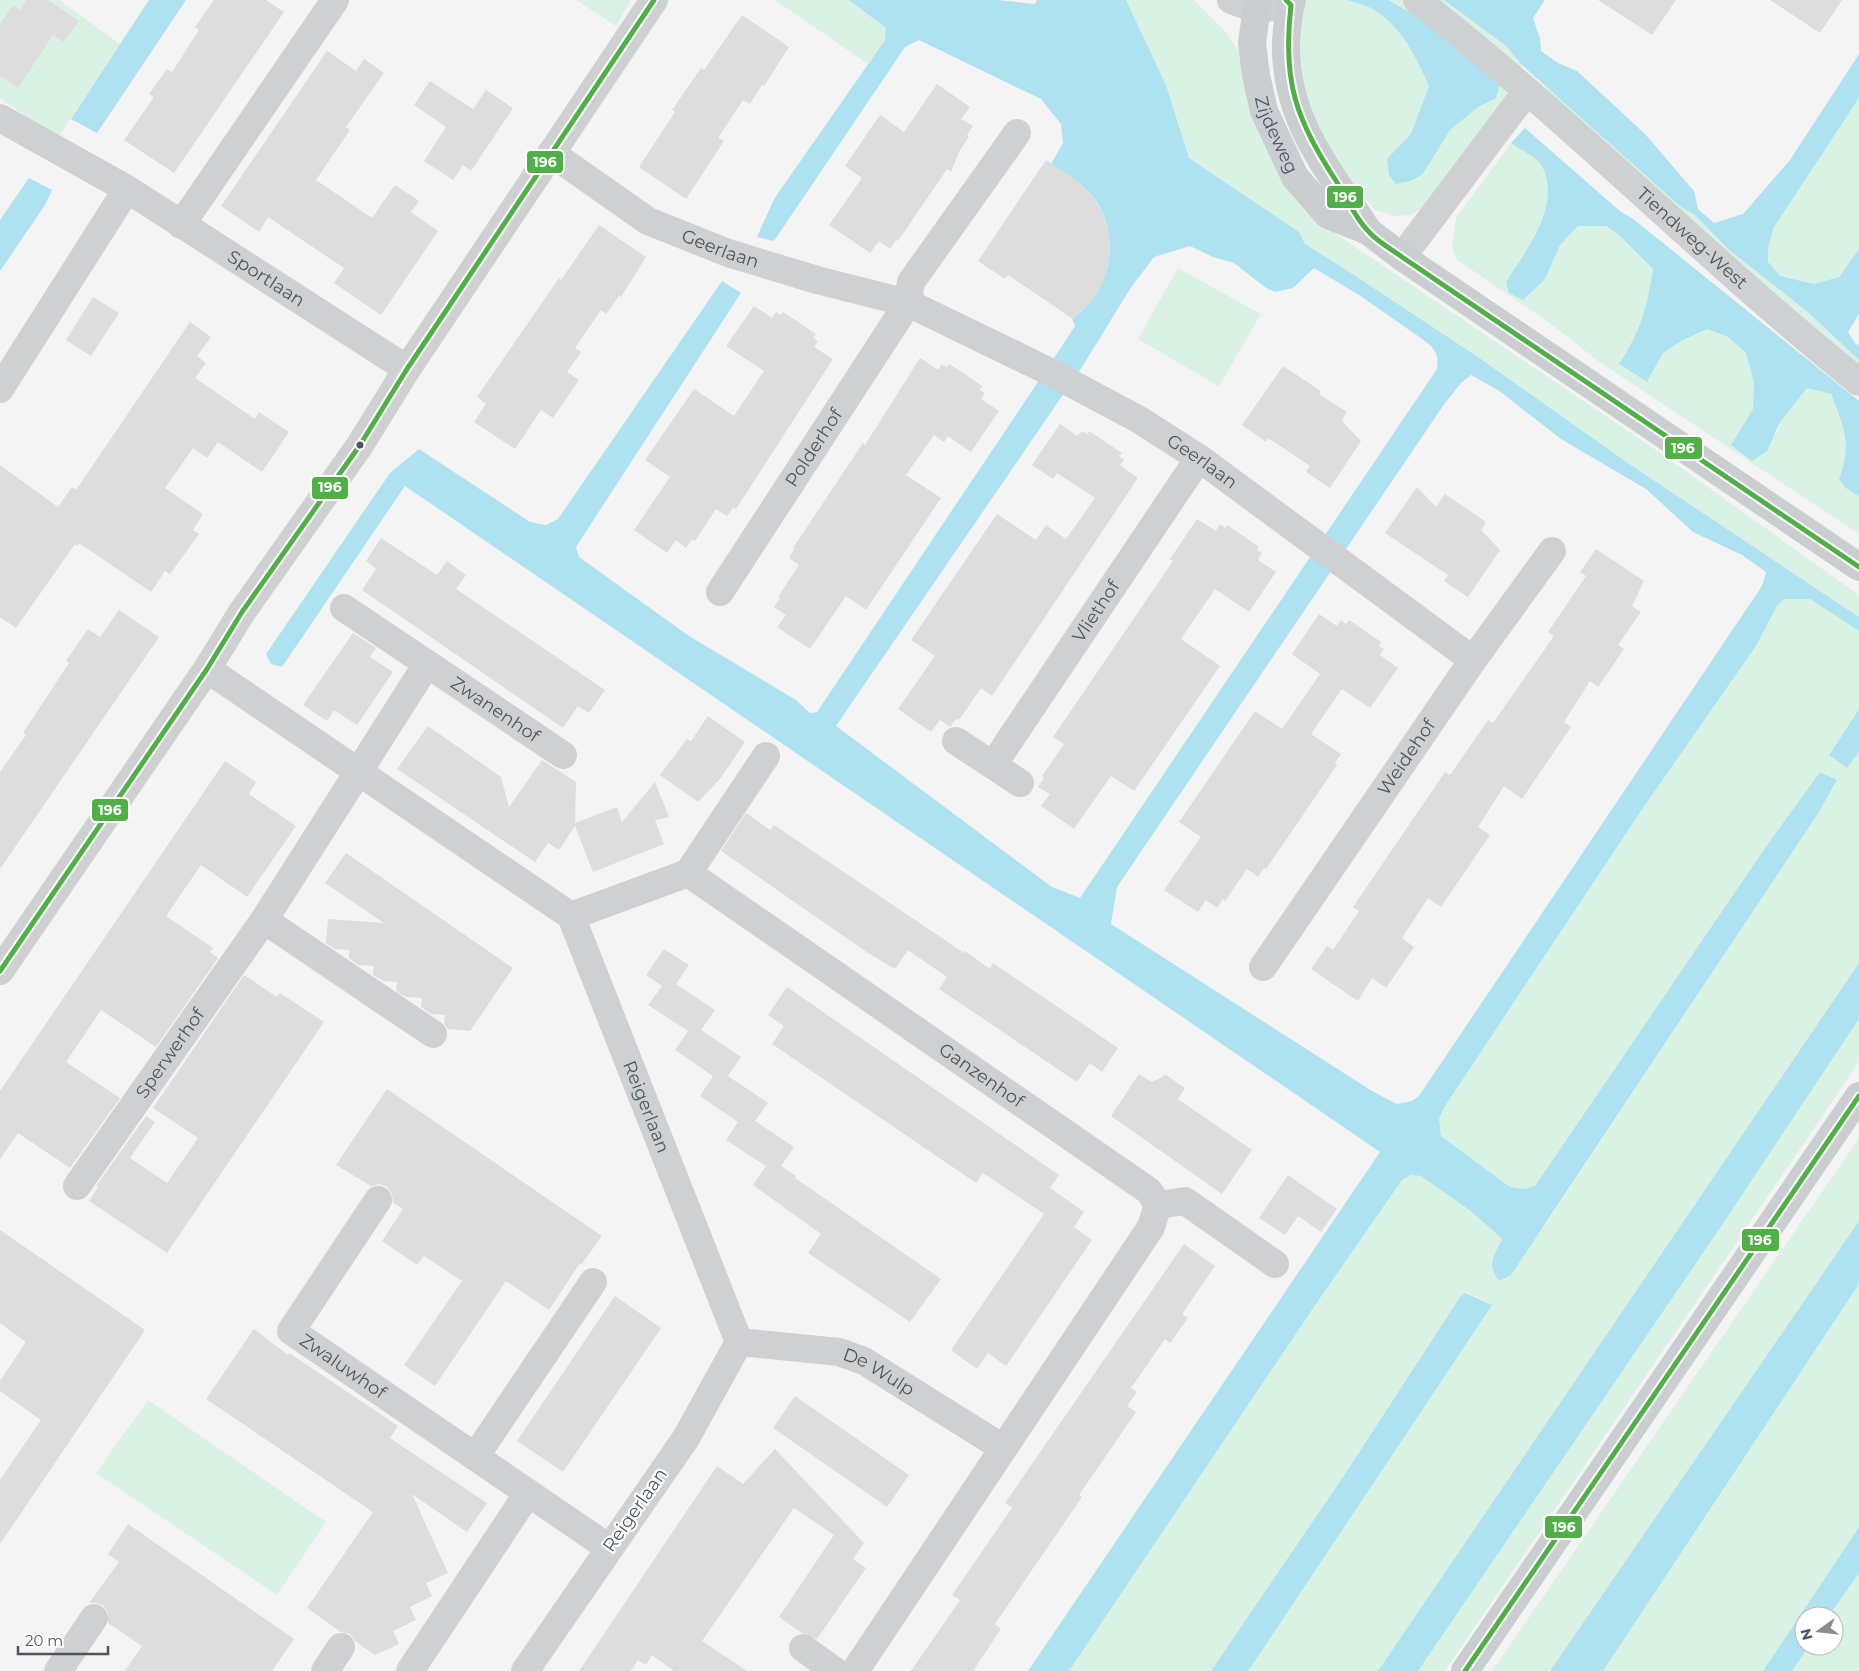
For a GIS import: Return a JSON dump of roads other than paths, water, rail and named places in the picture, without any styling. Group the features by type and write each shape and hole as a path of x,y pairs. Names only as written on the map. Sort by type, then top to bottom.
{"main road":[{"name":"Zijdeweg","path":"1290,2 1286,54 1290,91 1300,123 1318,155 1368,231"},
{"name":"Zijdeweg","path":"1257,5 1252,43 1256,75 1264,111 1295,178 1328,215 1368,231 1402,258 1859,567"},
{"path":"1465,1671 1859,1096"}],"street":[{"path":"181,224 335,0"},
{"path":"0,971 207,669 242,612 360,445 407,369 654,0"},
{"path":"1231,0 1257,5 1290,2"},
{"name":"Tiendweg-West","path":"1417,0 1527,91 1769,308 1859,382"},
{"path":"1402,258 1527,91"},
{"name":"Sportlaan","path":"0,118 126,189 407,369"},
{"path":"908,303 911,282 1017,133"},
{"name":"Geerlaan","path":"551,154 648,221 728,252 816,280 908,303 1046,370 1138,419 1199,458 1473,660"},
{"path":"0,390 126,189"},
{"name":"Polderhof","path":"720,592 908,303"},
{"name":"Vliethof","path":"993,766 1199,458"},
{"name":"Weidehof","path":"1263,967 1473,660 1552,551"},
{"name":"Zwanenhof","path":"344,608 563,755"},
{"path":"359,774 427,664"},
{"path":"207,669 359,774 571,916 688,873 766,756"},
{"path":"956,741 1020,784"},
{"name":"Sperwerhof","path":"77,1186 264,920 359,774"},
{"name":"Ganzenhof","path":"688,873 1149,1191 1158,1205"},
{"name":"Reigerlaan","path":"525,1671 686,1438 739,1342 571,916"},
{"path":"264,920 433,1034"},
{"name":"Zwaluwhof","path":"378,1200 291,1332 609,1548"},
{"path":"855,1671 1151,1227 1158,1205 1185,1201 1275,1264"},
{"path":"475,1456 593,1282"},
{"name":"De Wulp","path":"739,1342 839,1352 864,1361 1003,1448"},
{"path":"410,1671 528,1493"},
{"path":"58,1671 94,1618"},
{"path":"325,1671 341,1647"},
{"path":"803,1648 836,1671"}],"water":[{"path":"149,0 186,0 97,133 71,119"},
{"path":"849,0 998,0 1035,4 1037,0 1126,0 1166,85 1189,158 1299,232 1305,244 1481,359 1625,461 1859,617 1859,631 1810,599 1784,599 1777,606 1756,646 1643,808 1445,1106 1439,1119 1441,1136 1510,1187 1524,1189 1535,1186 1765,848 1820,772 1837,780 1819,812 1511,1275 1499,1281 1495,1275 1492,1265 1494,1255 1502,1239 1472,1212 1421,1176 1411,1175 1402,1180 1318,1301 1069,1671 1028,1671 1380,1152 405,486 282,667 271,664 266,654 390,473 419,449 530,522 546,525 558,519 722,281 741,293 576,547 579,557 689,636 796,700 810,713 817,712 1075,326 1072,319 1086,307 1096,293 1104,277 1110,243 1101,209 1091,194 1051,164 1063,143 1061,124 1041,99 919,40 905,47 774,241 757,237 774,199 885,40 886,28","holes":["1190,246 1213,257 1234,263 1266,288 1275,292 1293,288 1314,268 1359,295 1429,344 1436,353 1438,360 1437,369 1080,898 1052,887 836,726 1082,367 1130,289 1154,257","1471,375 1498,390 1561,439 1646,489 1693,532 1742,555 1766,572 1762,586 1419,1096 1412,1101 1397,1104 1372,1091 1111,924 1117,887 1445,403 1461,383"]},
{"path":"1348,0 1388,0 1418,17 1500,83 1496,98 1478,107 1450,130 1422,175 1410,181 1396,184 1389,175 1387,159 1411,134 1429,86 1419,64 1393,25 1371,8"},
{"path":"1444,0 1545,0 1533,18 1540,39 1541,51 1558,63 1577,71 1645,134 1694,191 1698,209 1714,223 1743,214 1790,160 1859,54 1859,98 1774,227 1768,248 1768,262 1780,276 1814,284 1839,277 1859,249 1859,314 1848,332 1856,345 1859,344 1859,360 1809,313 1728,249 1695,215 1681,207 1523,66 1505,45"},
{"path":"1525,128 1621,212 1632,218 1859,401 1859,496 1846,488 1839,479 1846,446 1843,427 1831,394 1807,388 1779,424 1767,451 1752,461 1731,445 1753,409 1754,383 1746,353 1728,337 1707,329 1683,340 1663,353 1647,382 1619,364 1633,341 1642,318 1653,269 1619,235 1606,226 1578,226 1560,245 1545,279 1523,300 1509,293 1506,282 1539,227 1548,197 1547,181 1540,163 1511,143"},
{"path":"29,178 52,190 45,205 0,271 0,220"},
{"path":"1859,709 1859,752 1847,768 1829,755"},
{"path":"1859,963 1859,1019 1720,1228 1418,1671 1378,1671"},
{"path":"1859,1221 1859,1284 1603,1671 1550,1671"},
{"path":"1465,1293 1492,1305 1253,1664 1248,1671 1211,1671 1345,1474 1460,1297"},
{"path":"1859,1527 1859,1573 1836,1606 1806,1606"},
{"path":"1794,1624 1794,1656 1802,1656 1792,1671 1763,1671"}]}
